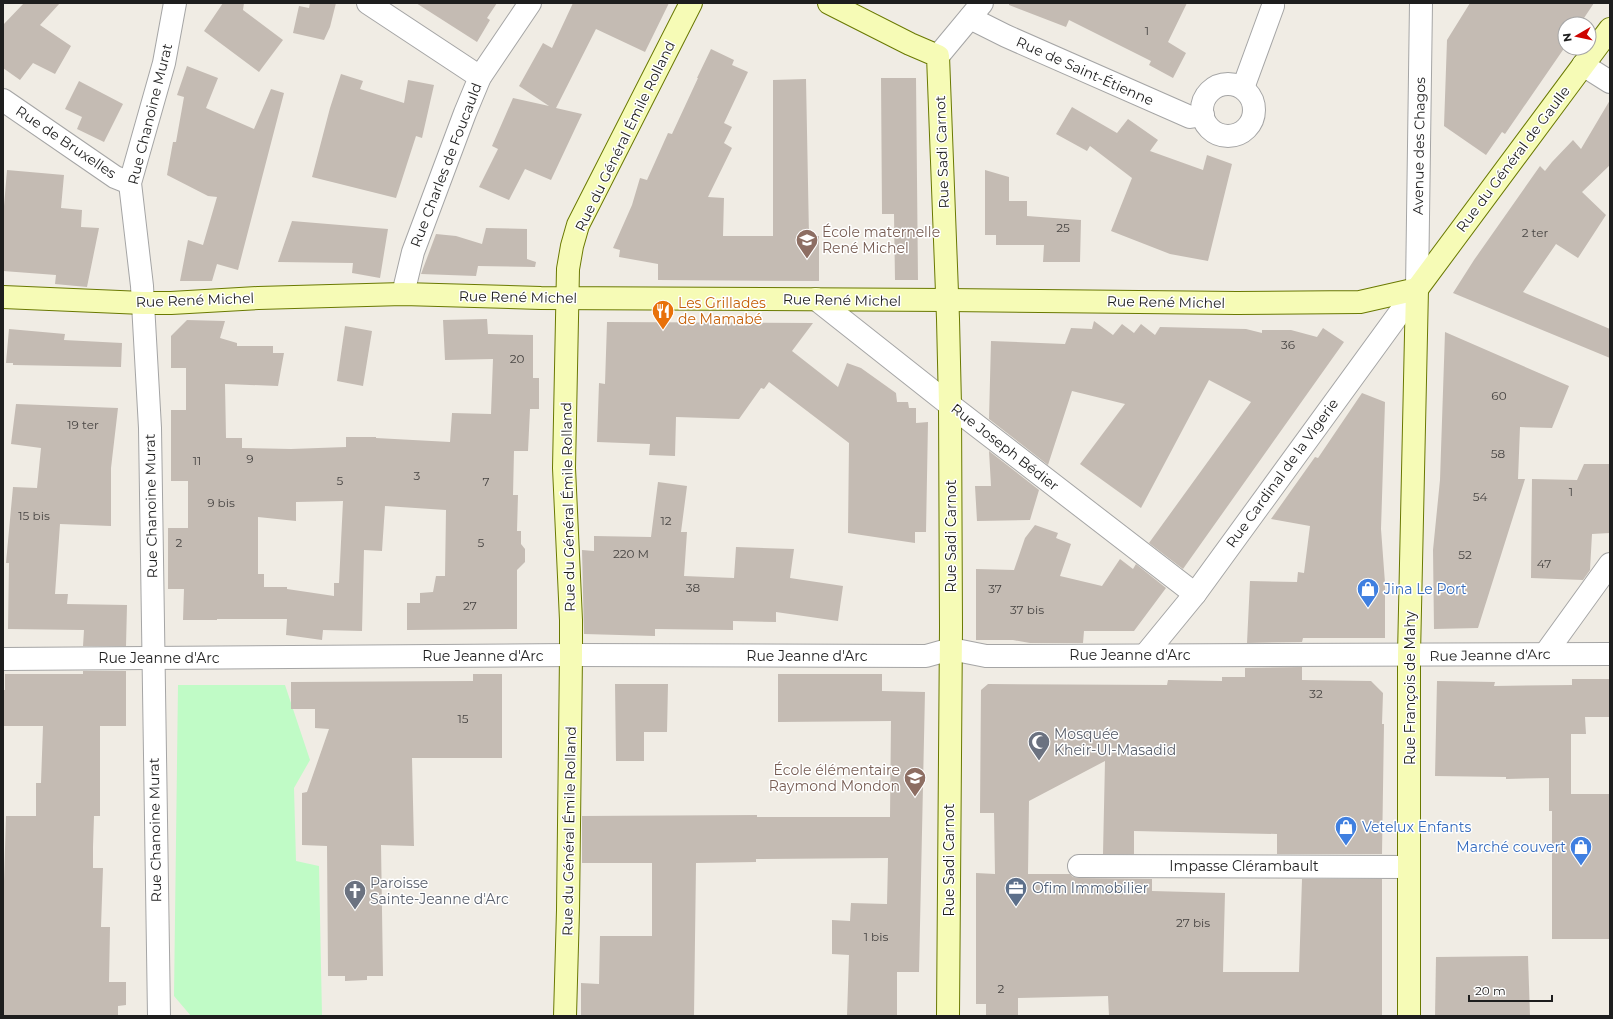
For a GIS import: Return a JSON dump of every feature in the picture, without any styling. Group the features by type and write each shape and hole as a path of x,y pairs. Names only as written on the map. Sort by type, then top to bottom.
{"street":[{"name":"Rue Chanoine Murat","path":"158,1016 150,428 143,303 130,183 164,63 175,3"},
{"path":"368,3 480,77"},
{"name":"Rue Charles de Foucauld","path":"403,294 413,252 464,113 480,77 530,3"},
{"name":"Rue du Général Émile Rolland","path":"565,1016 568,910 571,655 571,620 564,468 566,298 568,269 578,225 692,3"},
{"path":"829,3 910,44 938,56 976,11"},
{"name":"Avenue des Chagos","path":"1417,289 1421,3"},
{"path":"1242,88 1273,6"},
{"name":"Rue de Saint-Étienne","path":"976,11 1014,40 1190,117 1203,116"},
{"name":"Rue du Général de Gaulle","path":"1417,289 1610,29"},
{"name":"Rue Sadi Carnot","path":"938,56 950,405 951,649 948,1016"},
{"path":"1583,65 1610,82"},
{"path":"1225,84 1234,84 1242,88 1249,94 1253,102 1253,118 1244,132 1236,136 1220,135 1207,125 1203,116 1204,100 1209,92 1216,87 1225,84"},
{"name":"Rue de Bruxelles","path":"3,100 115,177 130,183"},
{"name":"Rue René Michel","path":"3,297 143,303 403,294 566,298 1237,303 1360,302 1417,289"},
{"name":"Rue Cardinal de la Vigerie","path":"1145,655 1195,594 1417,289"},
{"name":"Rue François de Mahy","path":"1409,1016 1409,655 1417,289"},
{"name":"Rue Joseph Bédier","path":"816,299 950,405 1195,594"},
{"path":"1545,654 1610,564"},
{"name":"Rue Jeanne d'Arc","path":"3,659 571,655 926,656 951,649 986,656 1610,654"},
{"name":"Impasse Clérambault","path":"1079,866 1409,867"}],"green space":[{"path":"178,685 285,685 310,760 294,788 296,861 319,866 322,1016 191,1016 174,996"}],"building":[{"path":"24,3 60,3 40,25 71,46 55,74 33,63 20,80 3,68 3,25"},
{"path":"223,3 244,3 243,10 283,40 259,72 204,31"},
{"path":"310,3 336,3 330,27 324,40 293,33 299,6 309,8"},
{"path":"416,3 497,3 487,18 490,20 477,42"},
{"path":"573,3 669,3 645,52 596,29 556,108 582,114 551,180 525,169 509,200 479,187 498,149 492,146 513,98 549,106 519,86 543,43 552,48"},
{"path":"1009,3 1187,3 1168,42 1186,53 1173,78 1149,65 1151,61 1069,20 1066,27 1009,5"},
{"path":"1470,3 1594,3 1585,16 1557,16 1557,56 1559,56 1505,134 1502,132 1486,155 1444,126 1447,40"},
{"path":"711,49 734,60 732,65 748,72 724,123 732,127 724,143 732,148 708,197 724,198 723,236 773,236 773,80 806,79 809,236 819,236 819,281 658,280 658,264 619,257 620,250 613,248 632,205 640,178 647,180 668,133 672,134"},
{"path":"187,66 218,78 206,108 254,129 271,89 284,93 238,270 217,264 212,281 180,281 188,240 203,245 217,197 208,196 167,175 173,142 176,142 184,97 177,95"},
{"path":"341,74 363,81 360,89 404,103 408,80 434,85 422,138 416,136 396,198 312,177 330,108"},
{"path":"881,78 916,78 918,280 895,280 894,214 882,214"},
{"path":"79,81 123,104 104,142 77,129 82,117 65,109"},
{"path":"1610,100 1610,165 1582,192 1606,215 1578,258 1556,244 1523,292 1610,329 1610,358 1453,293 1474,260 1540,166 1545,171 1573,140 1581,149"},
{"path":"1072,107 1117,133 1128,119 1158,140 1150,151 1203,170 1207,155 1232,164 1208,261 1170,254 1111,231 1132,178 1090,146 1087,151 1056,134"},
{"path":"7,170 64,175 61,208 82,210 81,227 99,228 87,287 55,284 56,275 3,271 3,218"},
{"path":"985,170 1009,177 1009,201 1027,201 1027,216 1081,220 1080,262 1043,262 1044,245 996,245 996,235 985,235"},
{"path":"292,221 388,229 380,278 352,273 353,263 278,262"},
{"path":"486,228 527,229 527,259 536,262 535,267 478,266 476,276 421,274 436,234 456,236 482,244"},
{"path":"487,319 488,334 533,335 533,378 539,378 539,409 530,409 528,451 514,451 513,495 518,495 517,531 521,531 521,544 525,549 525,562 517,570 517,629 407,630 407,603 420,603 420,593 433,592 436,576 445,576 446,510 385,506 382,551 364,550 362,631 323,630 322,640 286,635 287,619 183,620 184,589 168,589 168,528 188,528 188,481 171,481 171,410 186,410 186,368 171,368 171,336 187,320 225,321 220,338 237,343 237,346 273,346 273,353 284,353 278,386 225,384 226,438 242,438 242,448 291,449 346,447 346,437 376,437 450,442 452,413 491,414 493,359 445,360 443,320","holes":["343,501 339,583 334,583 334,596 287,589 287,587 264,587 264,574 258,574 258,517 296,521 296,502"]},
{"path":"1094,321 1113,335 1122,324 1134,333 1141,324 1155,335 1160,327 1246,329 1262,333 1262,330 1291,330 1317,337 1323,328 1344,342 1183,569 1149,543 1251,402 1209,380 1141,508 1080,464 1125,404 1072,391 1048,465 989,419 991,341 1065,344 1071,328 1092,329"},
{"path":"607,322 813,323 792,351 838,387 847,363 861,368 896,393 897,402 908,402 909,408 916,408 916,423 928,422 926,532 915,532 915,543 848,533 849,443 769,382 764,389 761,388 739,419 676,417 675,456 649,455 650,444 597,442 599,383 605,384"},
{"path":"345,326 372,331 363,386 337,381"},
{"path":"9,329 65,334 64,340 122,343 121,367 13,365 13,363 6,363"},
{"path":"1445,332 1569,386 1552,428 1520,427 1518,479 1525,479 1478,628 1434,629 1433,550 1440,480"},
{"path":"1362,393 1385,402 1381,529 1385,583 1385,638 1303,638 1302,642 1247,643 1250,581 1297,582 1298,572 1304,573 1310,526 1271,519 1315,457 1318,458"},
{"path":"16,404 118,408 111,468 111,526 60,524 55,594 68,594 67,604 127,605 126,646 83,646 84,630 8,629 9,563 6,563 13,487 37,488 41,448 11,444"},
{"path":"989,451 1039,490 1030,520 977,521 975,486 991,486"},
{"path":"1584,464 1610,464 1610,533 1592,534 1590,570 1583,580 1531,578 1532,479 1577,480"},
{"path":"658,482 687,486 681,532 687,532 684,576 734,578 736,547 794,549 790,578 843,586 838,621 776,612 776,622 733,621 733,630 655,629 655,636 584,634 582,550 594,551 594,536 651,537"},
{"path":"1035,525 1058,533 1056,538 1071,544 1060,576 1102,586 1120,559 1133,569 1136,564 1166,588 1134,631 1084,631 1083,643 1030,643 1013,640 976,640 976,569 1014,570 1025,538"},
{"path":"1302,667 1302,680 1371,681 1383,693 1382,854 1277,854 1277,834 1134,831 1134,854 1103,854 1105,761 1029,801 1028,874 1070,874 1073,877 1079,878 1152,879 1152,891 1225,893 1223,972 1299,972 1302,879 1382,879 1382,1016 1109,1016 1108,996 1018,998 1018,1016 986,1016 986,1004 976,1004 976,873 995,874 994,813 980,813 981,690 988,684 1167,685 1168,680 1222,681 1222,677 1245,677 1245,668"},
{"path":"83,671 126,671 126,726 100,726 100,816 94,816 93,868 103,868 101,927 110,927 109,982 126,982 126,1005 118,1006 118,1016 3,1016 3,881 6,816 36,816 36,783 41,783 43,726 4,726 3,690 5,690 5,674 83,674"},
{"path":"473,674 502,674 502,758 412,758 414,846 381,845 383,976 367,976 367,980 345,981 345,976 328,976 327,846 302,845 302,793 307,792 329,729 315,728 315,709 291,709 291,682 473,681"},
{"path":"778,674 882,674 882,691 925,692 919,972 897,972 897,1016 847,1016 849,955 832,954 832,920 850,921 851,903 887,904 888,858 756,859 756,862 696,863 694,1016 581,1016 581,983 599,984 600,936 652,936 652,863 582,863 582,816 757,815 757,817 890,817 891,721 778,722"},
{"path":"1572,679 1610,679 1610,717 1585,717 1586,734 1571,734 1571,794 1610,794 1610,939 1552,939 1552,811 1549,811 1549,778 1506,779 1506,777 1435,776 1437,681 1495,682 1494,686 1572,685"},
{"path":"615,684 668,684 667,732 644,732 644,761 616,761"},
{"path":"1528,956 1530,1016 1435,1016 1436,957"}],"place":[{"name":"École maternelle René Michel","path":"807,260"},
{"name":"Les Grillades de Mamabé","path":"663,330"},
{"name":"Jina Le Port","path":"1368,608"},
{"name":"Mosquée Kheir-Ul-Masadid","path":"1039,762"},
{"name":"École élémentaire Raymond Mondon","path":"915,798"},
{"name":"Vetelux Enfants","path":"1346,846"},
{"name":"Marché couvert","path":"1581,866"},
{"name":"Ofim Immobilier","path":"1016,908"},
{"name":"Paroisse Sainte-Jeanne d'Arc","path":"355,910"}]}
